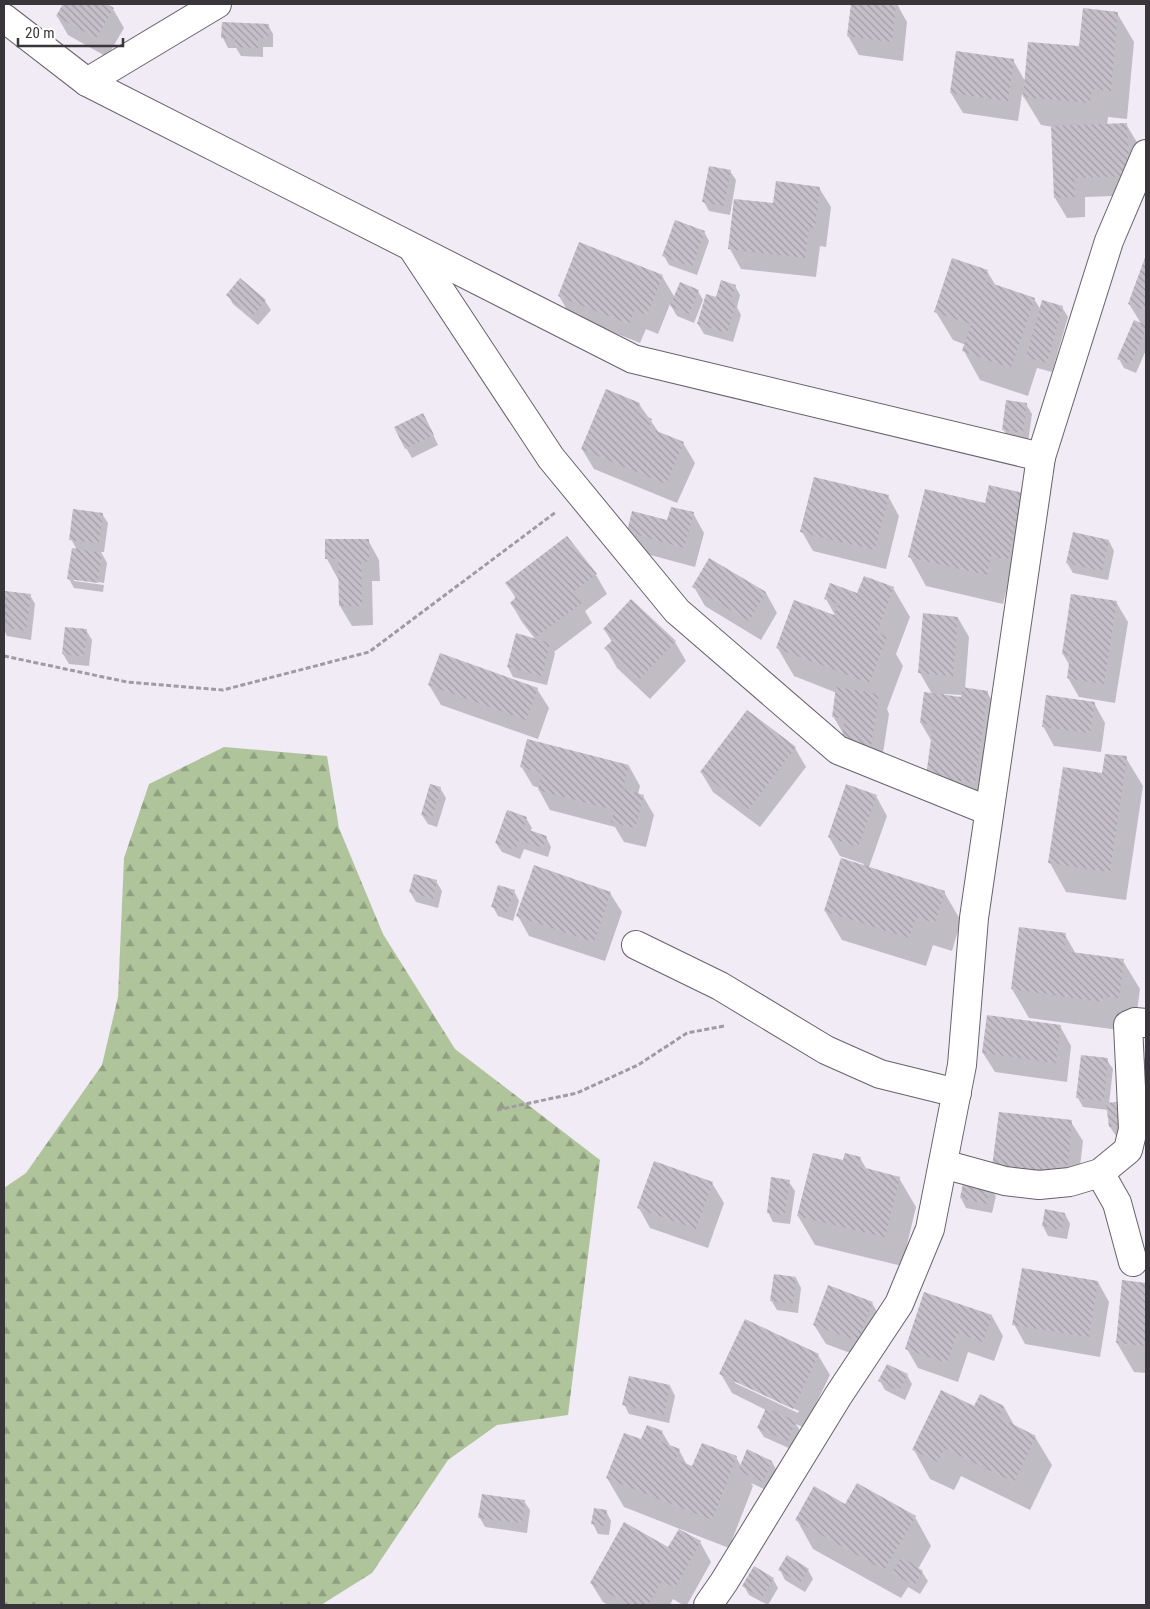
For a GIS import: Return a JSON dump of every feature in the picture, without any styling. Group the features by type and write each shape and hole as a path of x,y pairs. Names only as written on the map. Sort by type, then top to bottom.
{"street":[{"path":"87,82 218,4"},
{"path":"4,18 87,82 633,359 1041,457"},
{"path":"708,1605 838,1396 899,1304 930,1229 962,1065 974,918 1041,457 1109,241 1146,154"},
{"path":"412,248 551,458 678,611 838,750 989,811"},
{"path":"636,945 720,986 826,1050 880,1074 957,1093"},
{"path":"943,1164 1005,1181 1039,1185 1070,1182 1100,1173 1128,1150 1133,1129 1128,1025 1135,1022 1146,1024"},
{"path":"1100,1173 1117,1204 1133,1262"}],"path":[{"path":"4,656 127,682 223,690 369,652 581,494"},
{"path":"497,1110 577,1093 638,1065 686,1032 726,1026"}],"green space":[{"path":"224,747 327,756 339,828 383,934 455,1049 600,1160 568,1415 497,1425 448,1460 372,1573 321,1605 4,1605 4,1188 26,1173 102,1065 118,997 124,858 149,784"}],"building":[{"path":"63,4 107,4 114,8 96,38 56,16"},
{"path":"851,4 896,4 892,42 847,36"},
{"path":"1083,8 1118,12 1111,91 1092,89 1090,103 1023,97 1028,42 1079,46"},
{"path":"222,22 269,24 268,38 258,38 258,48 234,47 235,39 221,38"},
{"path":"956,51 1014,59 1008,101 950,93"},
{"path":"1127,123 1130,176 1074,178 1075,197 1054,198 1051,126"},
{"path":"709,166 731,170 724,206 702,202"},
{"path":"776,181 820,187 815,228 809,227 805,258 728,249 734,199 773,203"},
{"path":"675,220 705,231 692,267 662,256"},
{"path":"579,242 663,275 647,315 634,310 629,324 558,296"},
{"path":"1146,255 1146,310 1128,304"},
{"path":"952,258 988,270 985,281 1035,298 1011,368 962,351 971,324 934,312"},
{"path":"240,278 266,300 252,317 226,295"},
{"path":"721,280 736,285 730,302 736,304 727,333 697,324 706,294 716,297"},
{"path":"680,282 699,290 689,314 670,306"},
{"path":"1042,300 1063,306 1047,363 1026,357"},
{"path":"1134,320 1146,325 1146,329 1131,364 1117,359"},
{"path":"606,389 640,403 637,412 652,419 649,428 684,442 666,484 581,449"},
{"path":"1006,400 1027,403 1023,433 1002,430"},
{"path":"423,413 434,435 405,449 394,427"},
{"path":"814,477 889,495 875,550 800,532"},
{"path":"989,485 1023,493 1008,560 991,556 987,575 908,557 925,489 985,503"},
{"path":"671,507 694,512 684,548 627,532 632,511 667,520"},
{"path":"73,509 103,513 99,543 69,540"},
{"path":"1073,532 1109,540 1102,571 1066,563"},
{"path":"567,536 597,574 573,592 582,603 536,637 510,603 516,597 505,583"},
{"path":"325,539 369,539 369,562 361,561 362,606 339,606 338,559 325,559"},
{"path":"72,548 102,553 98,583 67,579"},
{"path":"709,558 766,592 749,621 692,587"},
{"path":"864,576 894,587 877,632 887,637 869,683 776,648 794,600 834,615 838,604 824,599 830,583 857,593"},
{"path":"5,591 31,594 26,631 4,627"},
{"path":"1071,594 1117,601 1104,684 1067,678 1070,656 1062,654"},
{"path":"631,599 676,641 638,681 604,648 614,639 603,629"},
{"path":"923,613 958,617 953,676 918,673"},
{"path":"65,627 87,629 84,657 62,654"},
{"path":"516,633 550,643 542,676 507,667"},
{"path":"440,653 538,688 526,720 428,685"},
{"path":"836,687 879,694 871,747 841,743 845,719 832,717"},
{"path":"962,687 988,691 975,783 926,776 933,725 920,723 924,692 961,697"},
{"path":"1046,695 1095,702 1090,733 1042,727"},
{"path":"747,710 796,747 749,809 700,772"},
{"path":"527,739 629,765 623,789 644,795 635,828 611,822 614,810 538,790 542,773 520,767"},
{"path":"1105,754 1127,756 1110,872 1048,863 1063,767 1102,773"},
{"path":"430,784 441,787 432,818 421,815"},
{"path":"846,784 877,795 858,847 828,837"},
{"path":"507,810 527,817 523,828 547,836 543,848 519,840 515,850 495,843"},
{"path":"841,858 945,891 935,923 916,917 909,938 824,911"},
{"path":"534,865 611,892 594,942 516,916"},
{"path":"414,874 437,880 433,899 409,892"},
{"path":"498,885 515,890 507,912 491,907"},
{"path":"1019,927 1066,933 1064,951 1124,959 1119,998 1103,996 1103,1002 1011,989"},
{"path":"987,1015 1061,1025 1056,1063 982,1053"},
{"path":"1081,1055 1108,1058 1104,1101 1076,1098"},
{"path":"1142,1058 1146,1058 1146,1115 1142,1115"},
{"path":"1123,1101 1126,1125 1109,1127 1106,1103"},
{"path":"999,1112 1072,1120 1068,1165 1056,1163 1055,1174 992,1167"},
{"path":"813,1153 843,1160 845,1153 861,1157 858,1166 900,1177 885,1237 797,1216"},
{"path":"654,1161 713,1182 696,1229 637,1208"},
{"path":"771,1177 790,1180 785,1215 767,1213"},
{"path":"964,1179 991,1186 987,1204 960,1198"},
{"path":"1045,1209 1065,1213 1062,1230 1042,1226"},
{"path":"1022,1268 1098,1281 1089,1337 1012,1325"},
{"path":"774,1274 796,1277 793,1303 770,1301"},
{"path":"1122,1280 1146,1283 1146,1346 1116,1343"},
{"path":"828,1285 873,1302 858,1341 813,1325"},
{"path":"924,1292 992,1315 983,1342 957,1333 947,1363 905,1349"},
{"path":"745,1319 819,1354 793,1409 719,1374"},
{"path":"887,1364 908,1374 899,1391 878,1381"},
{"path":"629,1376 670,1385 664,1415 622,1405"},
{"path":"941,1390 974,1406 980,1394 1004,1406 999,1417 1036,1436 1014,1482 944,1448 938,1462 912,1450"},
{"path":"766,1408 796,1421 788,1441 757,1428"},
{"path":"647,1425 663,1431 659,1441 680,1449 676,1459 692,1466 702,1443 737,1456 712,1520 606,1478 624,1433 641,1439"},
{"path":"747,1449 772,1461 763,1482 738,1471"},
{"path":"857,1483 916,1516 884,1570 795,1520 814,1486 845,1504"},
{"path":"482,1494 525,1500 522,1523 478,1518"},
{"path":"594,1508 607,1510 604,1526 591,1524"},
{"path":"624,1522 668,1547 679,1529 701,1541 675,1588 662,1581 648,1605 630,1605 590,1583"},
{"path":"787,1555 809,1569 800,1583 778,1570"},
{"path":"902,1557 923,1571 914,1586 892,1572"},
{"path":"754,1566 774,1578 762,1598 742,1586"}]}
